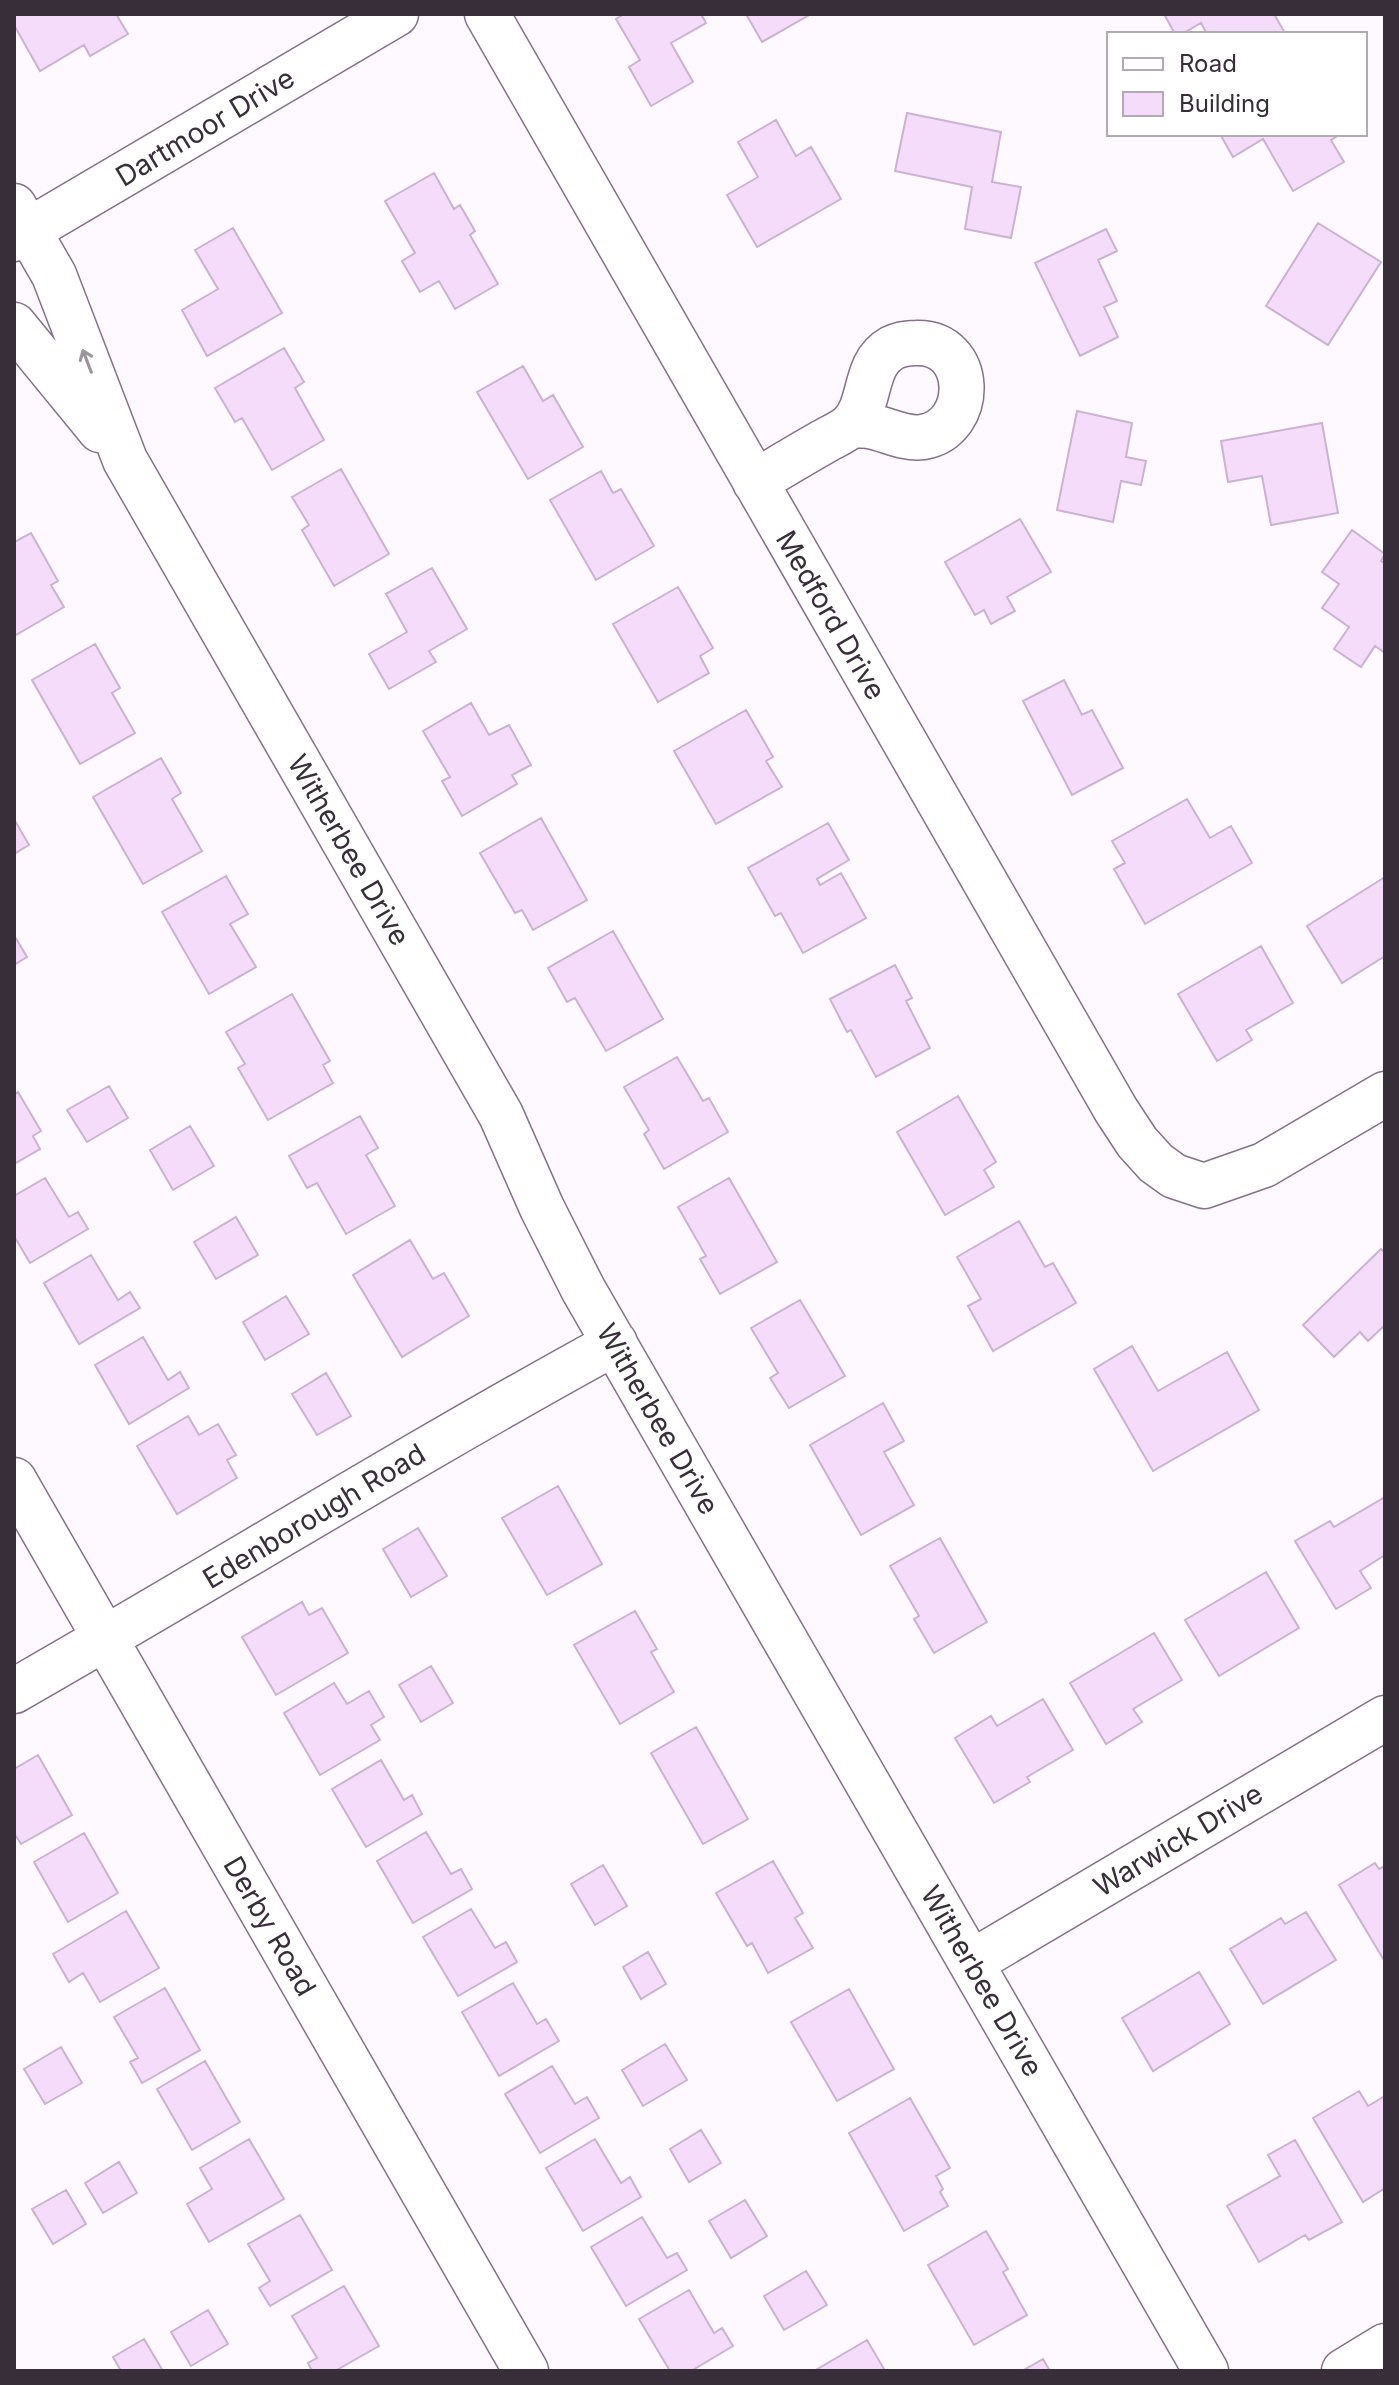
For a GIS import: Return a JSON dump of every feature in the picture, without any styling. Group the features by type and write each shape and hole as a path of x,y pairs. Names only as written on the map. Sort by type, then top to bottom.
{"street":[{"name":"Dartmoor Drive","path":"19,225 396,14"},
{"name":"Medford Drive","path":"487,14 1137,1142 1156,1163 1174,1176 1204,1186 1264,1165 1385,1094"},
{"name":"Witherbee Drive","path":"19,225 54,275 125,460 501,1115 560,1246 1206,2371"},
{"name":"Witherbee Drive","path":"14,325 125,460"},
{"path":"755,482 851,425"},
{"name":"Edenborough Road","path":"14,1691 367,1483 615,1343"},
{"name":"Derby Road","path":"14,1480 526,2371"},
{"name":"Warwick Drive","path":"972,1962 1385,1718"},
{"path":"1344,2371 1385,2346"}],"building":[{"path":"16,14 116,14 128,34 90,56 84,45 40,71 14,25"},
{"path":"624,14 701,14 706,23 671,43 693,82 651,106 629,67 640,60 616,19"},
{"path":"746,14 811,14 762,42"},
{"path":"1164,14 1274,14 1284,32 1206,32 1201,23 1185,32 1174,32"},
{"path":"907,113 1001,132 992,182 1021,187 1011,238 965,229 972,187 895,171"},
{"path":"776,120 796,156 811,147 841,199 757,247 727,195 758,177 738,142"},
{"path":"1221,136 1338,136 1331,140 1344,162 1293,191 1263,139 1233,157"},
{"path":"434,173 454,209 460,205 475,231 470,235 498,284 455,309 439,281 420,292 402,261 415,253 385,201"},
{"path":"1318,223 1381,262 1328,345 1266,306"},
{"path":"233,228 282,313 207,356 182,310 218,289 195,250"},
{"path":"1106,229 1117,251 1098,260 1117,301 1104,307 1118,337 1080,356 1035,263"},
{"path":"284,348 304,382 295,388 324,440 272,470 242,418 235,422 215,388"},
{"path":"523,366 543,401 553,395 583,447 528,479 477,392"},
{"path":"1077,411 1132,423 1126,457 1146,461 1141,485 1121,481 1113,522 1057,510"},
{"path":"1322,423 1338,513 1271,525 1262,476 1228,482 1221,441"},
{"path":"341,469 389,554 334,586 302,530 309,525 292,497"},
{"path":"601,471 613,493 621,489 654,546 596,580 550,500"},
{"path":"1020,519 1051,572 1007,597 1015,611 991,624 984,610 975,615 945,562"},
{"path":"1352,530 1385,554 1381,561 1385,563 1385,653 1375,646 1361,667 1334,649 1349,627 1322,608 1339,584 1322,572"},
{"path":"31,533 58,581 51,585 64,607 16,635 14,542"},
{"path":"432,568 467,629 429,651 436,662 389,689 369,654 407,632 386,594"},
{"path":"678,587 713,648 700,656 709,673 658,702 613,624"},
{"path":"95,644 120,688 112,693 135,733 80,764 32,680"},
{"path":"1064,680 1082,715 1092,710 1123,768 1072,795 1023,701"},
{"path":"471,703 489,735 509,725 531,765 512,775 517,784 462,816 442,781 450,777 423,731"},
{"path":"746,710 773,757 766,761 782,787 716,824 674,751"},
{"path":"161,758 181,793 172,799 202,851 143,884 93,797"},
{"path":"1187,799 1210,838 1231,826 1252,863 1145,924 1114,869 1125,863 1112,841"},
{"path":"541,818 587,900 533,930 522,910 515,913 480,853"},
{"path":"14,819 29,845 14,854"},
{"path":"828,823 849,860 817,879 820,885 841,873 866,918 803,953 781,913 775,916 748,868"},
{"path":"226,876 248,914 230,924 256,967 209,994 162,912"},
{"path":"1385,877 1385,956 1342,983 1307,926"},
{"path":"613,931 663,1019 606,1051 575,998 567,1002 548,968"},
{"path":"14,935 27,957 14,965"},
{"path":"1261,946 1293,1003 1246,1030 1252,1040 1217,1061 1178,994"},
{"path":"895,965 912,998 906,1001 930,1048 876,1077 830,999"},
{"path":"292,994 330,1061 323,1065 333,1083 268,1120 238,1068 245,1064 226,1032"},
{"path":"677,1057 703,1101 709,1098 728,1132 664,1169 644,1134 649,1130 624,1087"},
{"path":"109,1086 128,1118 87,1142 67,1110"},
{"path":"18,1092 41,1131 33,1136 40,1149 14,1164 14,1095"},
{"path":"958,1096 996,1162 984,1170 994,1187 945,1215 897,1132"},
{"path":"360,1116 378,1148 366,1155 395,1206 346,1234 317,1183 307,1188 289,1156"},
{"path":"190,1126 214,1166 173,1190 150,1150"},
{"path":"45,1178 69,1217 78,1212 88,1229 30,1263 14,1236 14,1196"},
{"path":"729,1178 777,1262 720,1294 700,1259 706,1256 678,1207"},
{"path":"236,1217 258,1255 216,1279 194,1242"},
{"path":"1019,1221 1045,1267 1053,1263 1076,1303 993,1351 968,1306 981,1299 957,1257"},
{"path":"410,1240 433,1279 444,1273 469,1316 402,1357 353,1275"},
{"path":"1381,1249 1385,1253 1385,1325 1368,1341 1360,1332 1334,1357 1303,1325"},
{"path":"91,1255 118,1300 130,1292 140,1308 79,1344 44,1283"},
{"path":"286,1296 309,1334 265,1360 243,1322"},
{"path":"800,1300 845,1376 789,1408 770,1378 778,1373 751,1328"},
{"path":"143,1337 168,1380 180,1372 189,1388 129,1424 95,1365"},
{"path":"1132,1346 1158,1391 1227,1352 1259,1410 1153,1471 1094,1369"},
{"path":"326,1373 351,1416 317,1435 292,1394"},
{"path":"883,1403 904,1441 884,1452 914,1505 861,1535 810,1445"},
{"path":"188,1416 199,1435 218,1424 236,1455 227,1460 237,1478 177,1514 137,1446"},
{"path":"558,1486 602,1564 547,1595 502,1518"},
{"path":"1385,1497 1385,1555 1360,1571 1371,1588 1336,1609 1295,1541 1330,1521 1334,1527"},
{"path":"418,1528 447,1576 411,1597 383,1549"},
{"path":"940,1538 987,1622 934,1653 914,1619 919,1616 890,1566"},
{"path":"1266,1572 1299,1628 1219,1676 1185,1620"},
{"path":"302,1602 309,1615 322,1608 348,1653 276,1695 242,1637"},
{"path":"635,1611 657,1649 651,1652 674,1692 620,1724 574,1645"},
{"path":"1154,1633 1182,1680 1133,1709 1142,1722 1106,1744 1070,1683"},
{"path":"431,1666 453,1703 421,1722 399,1685"},
{"path":"334,1683 347,1704 369,1691 384,1717 371,1725 380,1740 320,1775 284,1713"},
{"path":"1043,1699 1073,1750 1027,1777 1030,1782 994,1803 955,1738 991,1716 997,1726"},
{"path":"696,1727 748,1819 703,1844 651,1753"},
{"path":"38,1755 72,1815 21,1844 14,1833 14,1769"},
{"path":"381,1760 404,1800 412,1795 422,1814 366,1847 332,1789"},
{"path":"426,1832 451,1874 461,1869 472,1889 413,1923 377,1861"},
{"path":"84,1833 118,1893 68,1922 34,1862"},
{"path":"773,1861 803,1913 795,1918 813,1948 768,1973 752,1943 747,1946 716,1893"},
{"path":"1375,1863 1379,1869 1385,1866 1385,1962 1339,1885"},
{"path":"603,1865 627,1906 595,1925 571,1884"},
{"path":"471,1909 495,1948 506,1942 517,1962 458,1996 423,1937"},
{"path":"126,1911 159,1968 100,2002 83,1973 69,1982 53,1954"},
{"path":"1306,1912 1336,1960 1263,2004 1230,1949 1281,1918 1285,1924"},
{"path":"648,1952 666,1984 641,1999 623,1967"},
{"path":"1199,1972 1230,2024 1153,2071 1122,2018"},
{"path":"513,1983 537,2024 546,2019 559,2041 499,2076 462,2012"},
{"path":"165,1988 200,2050 142,2083 130,2062 138,2058 114,2017"},
{"path":"849,1989 894,2069 837,2101 791,2022"},
{"path":"665,2044 687,2080 643,2106 622,2070"},
{"path":"61,2047 82,2083 45,2104 24,2069"},
{"path":"205,2061 240,2122 192,2150 157,2089"},
{"path":"552,2066 575,2104 587,2097 599,2118 540,2153 505,2094"},
{"path":"1359,2091 1368,2106 1385,2096 1385,2188 1363,2202 1313,2118"},
{"path":"910,2098 950,2168 936,2176 948,2206 904,2231 849,2133"},
{"path":"701,2130 721,2163 689,2182 670,2149"},
{"path":"249,2139 284,2199 209,2242 187,2204 212,2189 200,2168"},
{"path":"595,2139 621,2183 630,2177 641,2197 583,2231 546,2168"},
{"path":"1295,2140 1342,2222 1309,2240 1305,2235 1259,2262 1227,2206 1280,2176 1268,2155"},
{"path":"119,2162 137,2193 103,2213 85,2183"},
{"path":"66,2190 86,2224 53,2244 32,2209"},
{"path":"745,2200 767,2236 731,2258 709,2221"},
{"path":"300,2215 332,2270 270,2306 259,2288 270,2281 248,2244"},
{"path":"642,2217 667,2258 677,2253 687,2270 626,2306 591,2247"},
{"path":"986,2231 1008,2269 1003,2272 1027,2315 974,2345 928,2265"},
{"path":"806,2271 827,2305 784,2330 764,2296"},
{"path":"344,2286 379,2346 335,2371 312,2371 308,2363 317,2358 292,2316"},
{"path":"689,2290 714,2333 722,2328 733,2346 691,2371 670,2371 639,2319"},
{"path":"208,2310 228,2344 191,2366 171,2332"},
{"path":"144,2339 163,2371 121,2371 113,2357"},
{"path":"867,2340 884,2369 814,2371"},
{"path":"1043,2359 1050,2371 1022,2371"}]}
